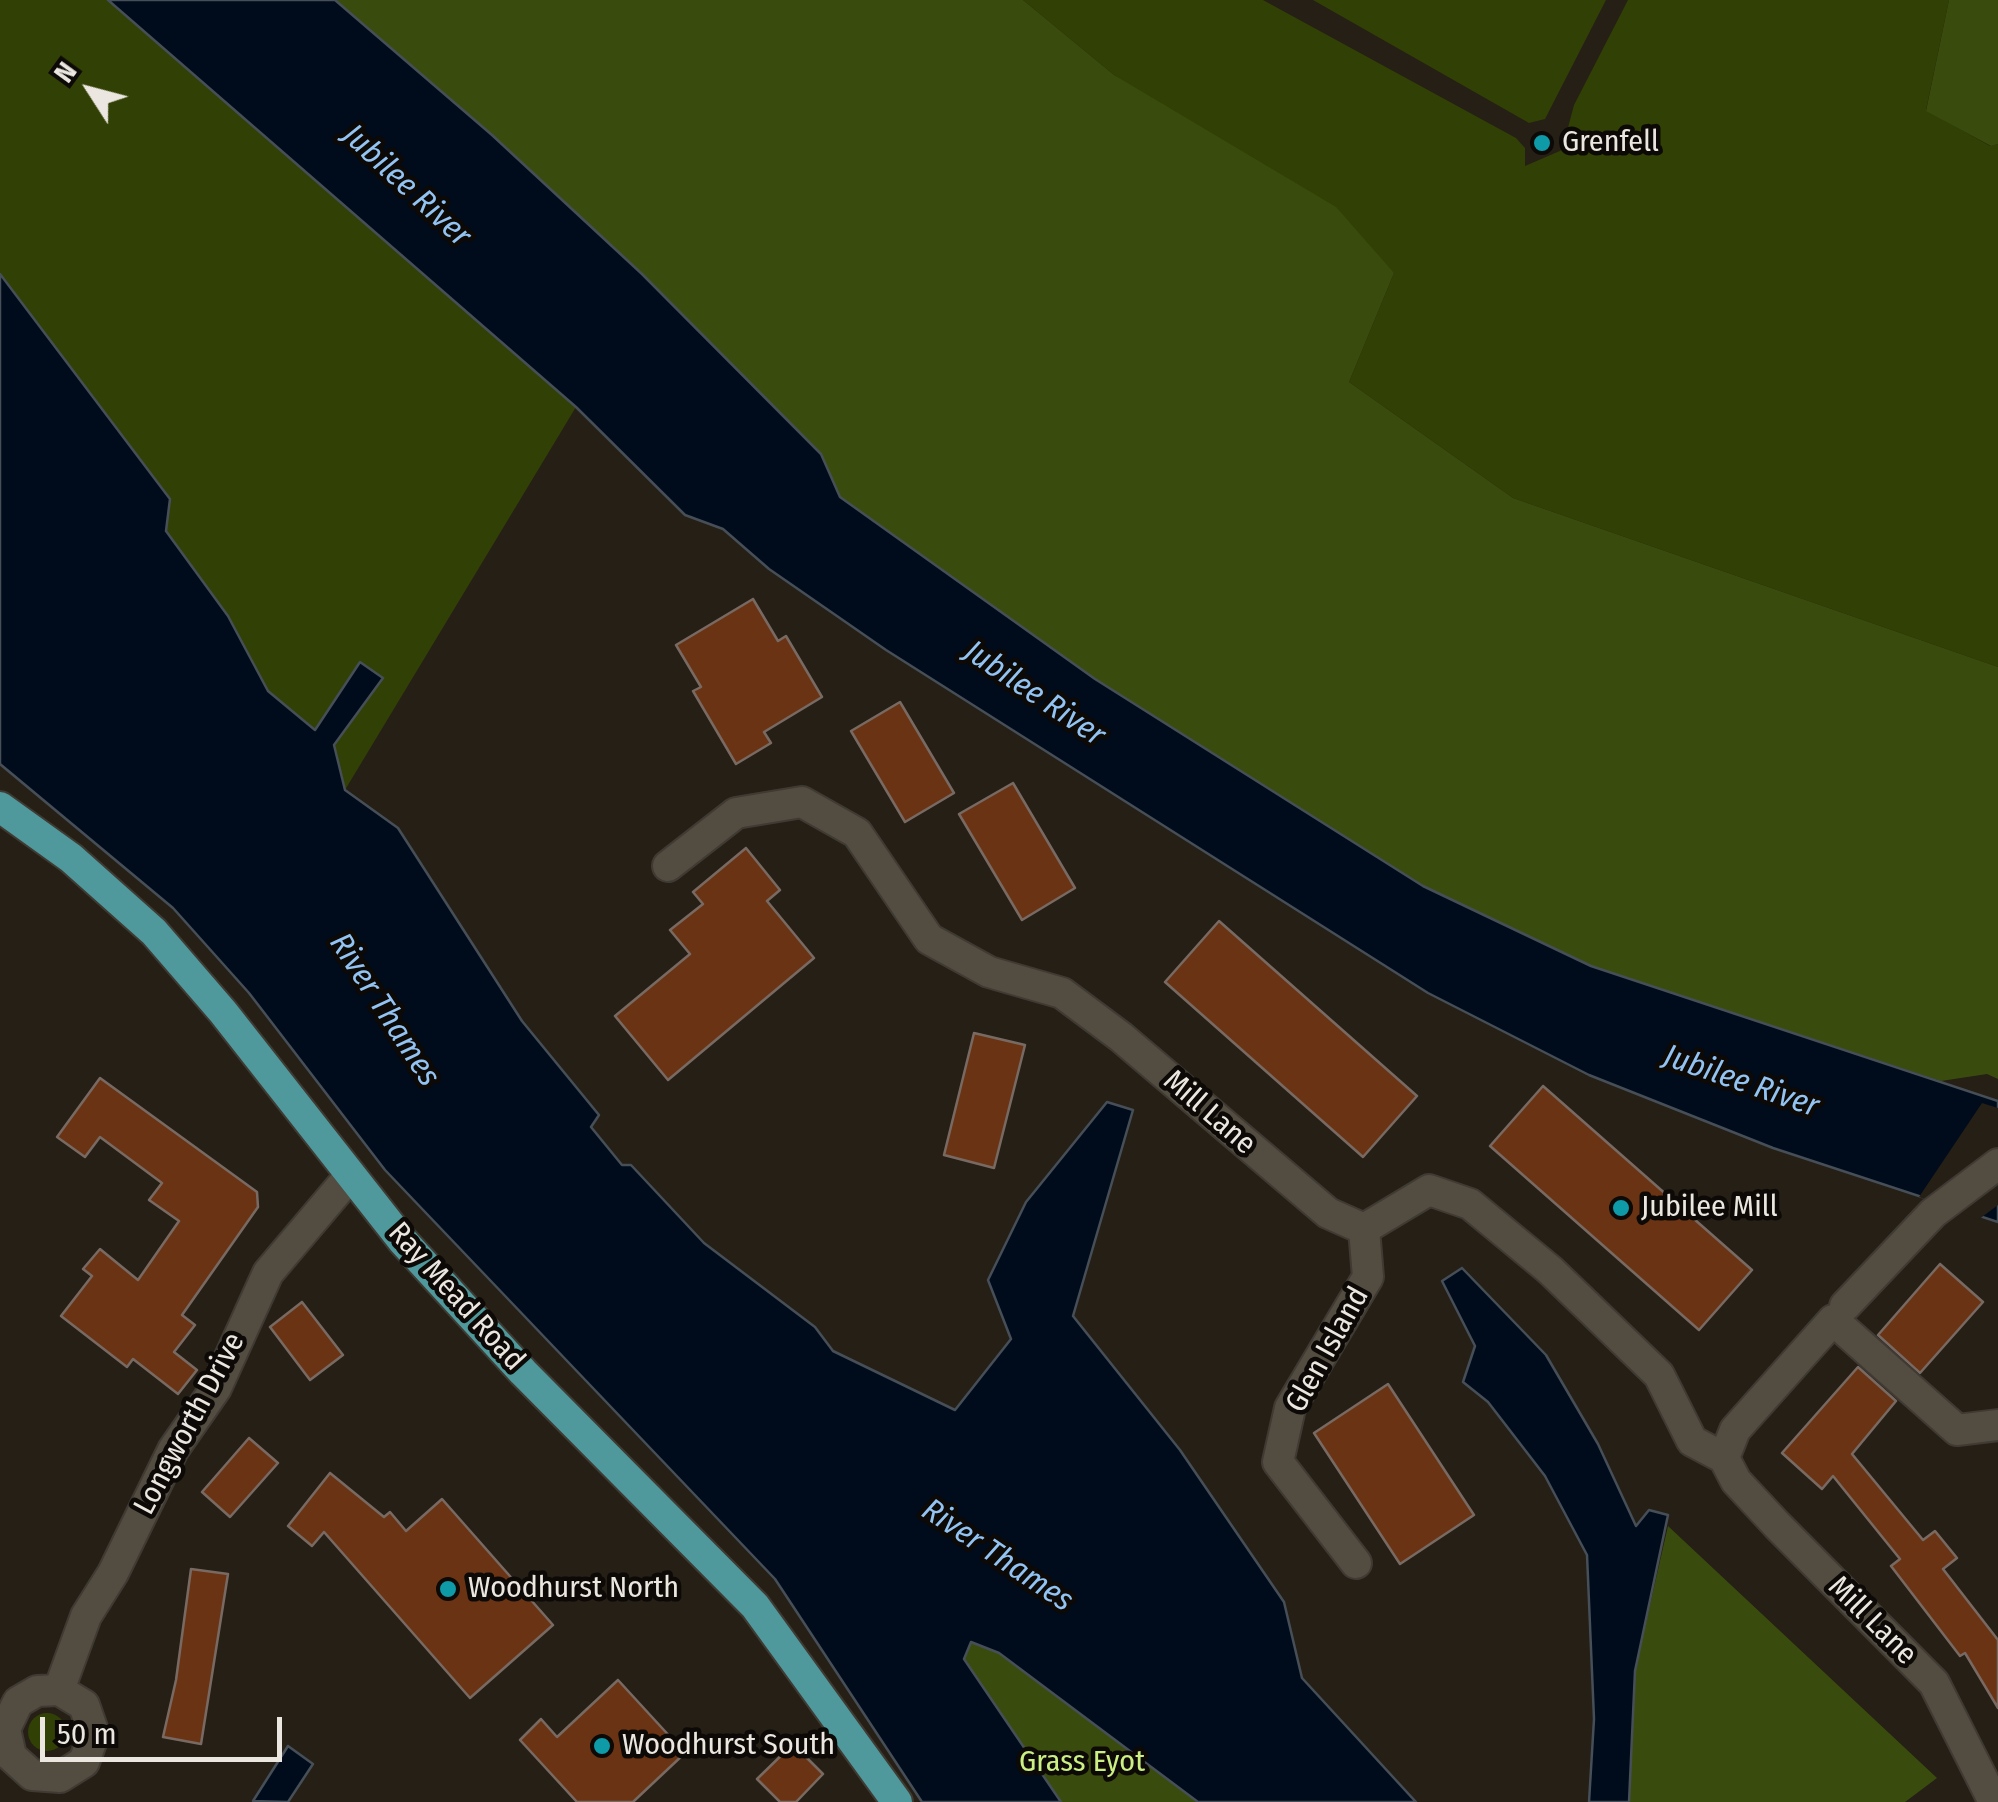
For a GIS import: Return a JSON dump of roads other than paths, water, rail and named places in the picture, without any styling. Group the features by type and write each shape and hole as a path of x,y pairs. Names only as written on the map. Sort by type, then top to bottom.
{"main road":[{"name":"Ray Mead Road","path":"0,807 71,858 154,932 223,1012 350,1176 523,1372 733,1582 785,1642 886,1797"}],"street":[{"name":"Mill Lane","path":"668,866 736,813 802,802 858,832 929,940 990,972 1062,993 1121,1036 1328,1214 1364,1229 1429,1190 1470,1204 1550,1270 1660,1376 1692,1441 1724,1458 1736,1481 1934,1684 1994,1802"},
{"path":"1724,1458 1735,1430 1839,1313 1933,1213 1998,1164"},
{"name":"Longworth Drive","path":"59,1690 86,1616 113,1573 173,1450 216,1388 268,1273 350,1176"},
{"name":"Glen Island","path":"1356,1563 1278,1462 1290,1408 1368,1277 1364,1229"},
{"path":"1839,1313 1956,1430 1998,1425"}],"water":[{"name":"Jubilee River","path":"108,0 335,0 492,135 642,274 821,454 840,497 1095,679 1423,886 1591,966 1998,1101 1998,1222 1773,1148 1589,1075 1428,993 886,650 769,569 723,529 685,515 576,407"},
{"name":"River Thames","path":"0,274 170,499 166,531 228,616 268,691 315,730 360,662 383,678 334,745 345,790 398,828 522,1021 599,1115 591,1127 622,1165 631,1165 704,1243 815,1327 833,1351 955,1410 1011,1339 988,1280 1026,1202 1107,1102 1133,1110 1073,1316 1180,1450 1284,1602 1302,1678 1416,1802 1198,1802 999,1653 971,1642 964,1659 1061,1802 922,1802 775,1579 385,1170 249,993 173,908 0,764"},
{"path":"1462,1268 1546,1355 1598,1444 1636,1526 1649,1510 1668,1515 1635,1671 1629,1802 1589,1802 1594,1719 1587,1555 1545,1476 1488,1402 1463,1382 1475,1346 1442,1281"},
{"path":"288,1746 313,1764 288,1802 253,1801"}],"place":[{"name":"Grenfell","path":"1542,143"},
{"name":"Jubilee Mill","path":"1621,1208"},
{"name":"Woodhurst North","path":"448,1589"},
{"name":"Woodhurst South","path":"602,1746"}],"park label":[{"name":"Grass Eyot","path":"1082,1763"}]}
